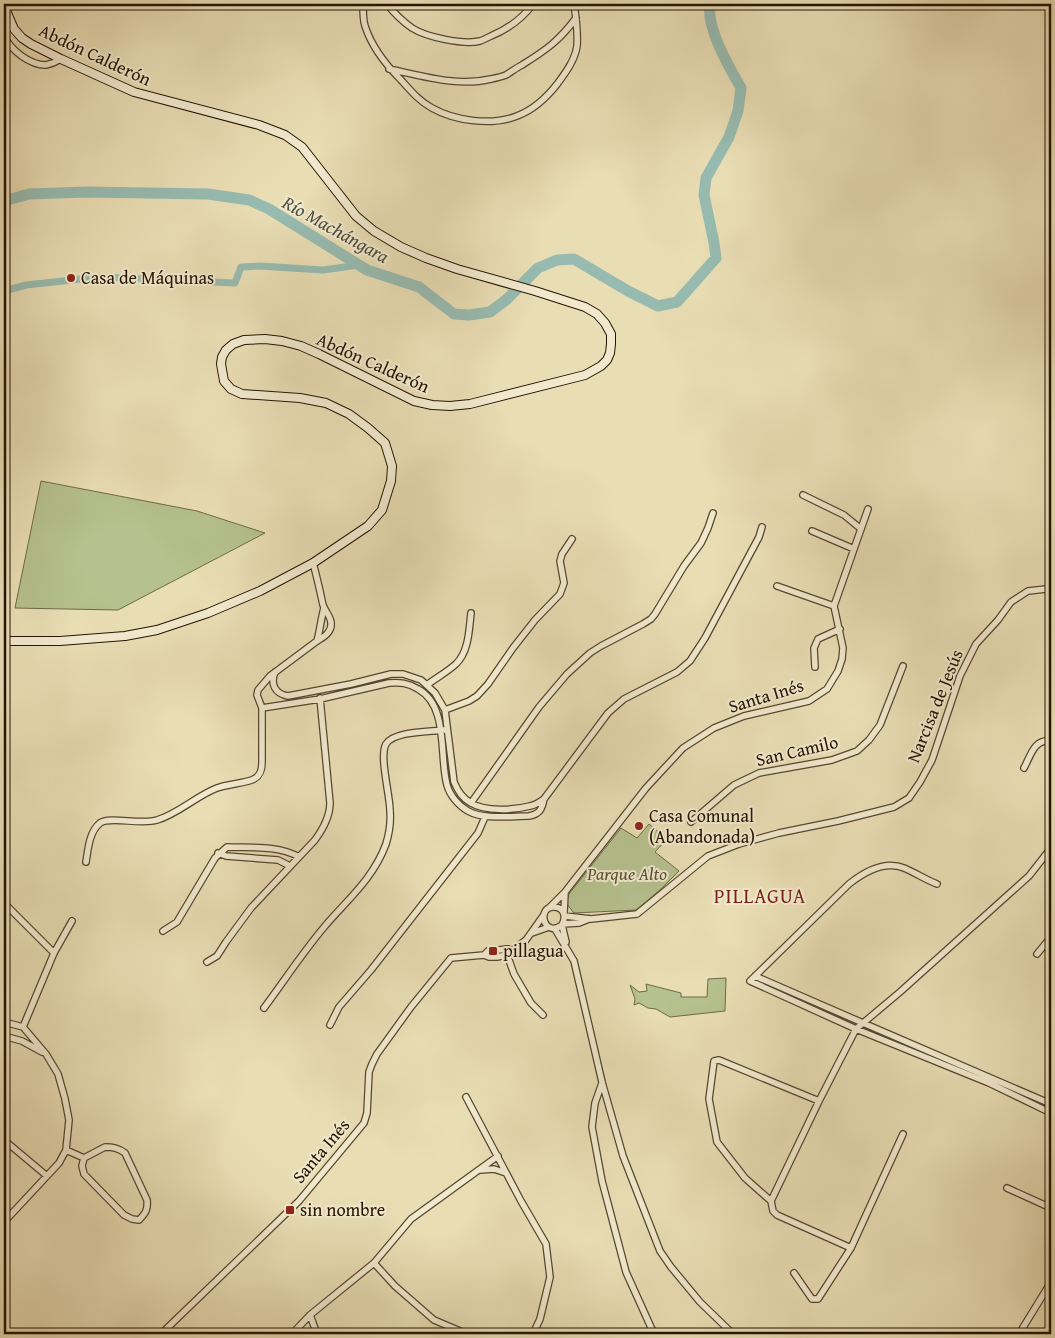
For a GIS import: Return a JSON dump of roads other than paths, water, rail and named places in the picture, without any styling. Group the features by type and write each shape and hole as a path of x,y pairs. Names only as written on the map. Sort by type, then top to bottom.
{"street":[{"path":"363,4 365,26 379,56 389,69 420,100 432,108 447,115 480,121 505,120 518,116 544,99 567,71 577,46 574,4"},
{"path":"387,4 398,18 413,29 433,37 456,41 479,41 506,30 520,19 533,4"},
{"name":"Abdón Calderón","path":"4,6 14,29 22,38 61,59 134,92 260,125 284,135 302,147 356,216 401,247 457,269 585,307 597,314 606,323 611,334 610,353 607,360 601,366 585,375 470,404 450,406 414,401 301,346 265,339 244,340 233,344 226,350 221,364 224,381 231,389 242,394 300,398 326,403 349,414 385,443 392,466 391,481 382,510 368,526 313,563 260,591 208,613 158,630 125,636 60,641 4,641"},
{"path":"389,69 447,81 466,82 504,76 550,47 565,33 576,17"},
{"path":"4,36 7,42 31,62 48,65 61,59"},
{"path":"803,495 844,515 861,529"},
{"path":"777,586 834,606 868,509"},
{"path":"471,803 534,714 567,674 590,653 651,619 701,542 714,513"},
{"path":"262,708 320,699 389,683 406,683 422,691 429,698 437,712 443,730 454,782 462,796 479,807 503,809 530,806 544,799 608,713 624,700 677,672 690,661 705,638 759,537 762,527"},
{"path":"812,531 854,549"},
{"path":"445,710 477,696 535,620 560,594 564,583 560,560 572,539"},
{"path":"86,862 94,831 104,821 143,822 156,820 215,788 254,779 262,770 262,708 257,695 258,690 275,672 325,636 332,622 324,608 313,563"},
{"name":"Narcisa de Jesús","path":"564,914 591,918 637,914 708,856 739,844 780,833 894,807 909,798 932,760 960,676 976,644 998,620 1011,602 1028,591 1051,590"},
{"name":"Santa Inés","path":"549,908 565,892 646,788 683,748 714,728 744,716 808,701 827,689 838,671 843,648 834,606"},
{"path":"317,641 324,608"},
{"path":"427,685 456,664 463,655 469,633 471,613"},
{"path":"815,666 814,648 818,639 840,629"},
{"name":"San Camilo","path":"690,822 734,785 759,773 832,760 857,751 870,740 880,724 903,666"},
{"path":"275,672 274,686 281,695 288,696 397,673 411,676 427,685 435,693 445,710 443,730 447,785 451,795 459,805 468,812 485,816 534,815 543,807 544,799"},
{"path":"208,962 217,956 251,908 322,831 330,811 319,690"},
{"path":"264,1008 326,925 348,902 376,867 387,841 390,826 383,754 386,743 399,735 443,730"},
{"path":"1024,768 1036,745 1045,740 1051,740"},
{"path":"330,1025 339,1007 371,970 478,833 485,816"},
{"path":"163,931 177,922 218,854 227,847 279,850 291,852 299,857"},
{"path":"851,1248 777,1215 773,1211 771,1201 818,1100 856,1029 1029,876 1051,848"},
{"path":"218,854 278,860 290,866"},
{"path":"937,884 902,867 874,868 849,884 750,981 856,1029 1051,1103 1045,1110"},
{"path":"565,892 562,925 568,949"},
{"path":"4,903 54,953"},
{"path":"564,914 559,908 549,908 544,913 544,923 552,928 568,949 574,961 602,1082 623,1156 660,1251 700,1302 733,1334"},
{"name":"Santa Inés","path":"161,1334 299,1201 364,1123 367,1113 369,1072 374,1059 411,1007 450,958 484,955 489,957 513,950 526,940 543,916"},
{"path":"552,928 578,923 591,918"},
{"path":"23,1028 54,953 72,920"},
{"name":"Santa Inés","path":"532,933 552,928"},
{"path":"1037,954 1051,937"},
{"path":"506,952 514,974 531,1003 544,1015"},
{"path":"755,976 990,1080 1051,1113"},
{"path":"4,1022 23,1028 46,1054 58,1074 70,1120 66,1150 59,1164 4,1222"},
{"path":"4,1036 22,1041 46,1054"},
{"path":"771,1201 745,1178 717,1142 709,1099 714,1061 719,1060 818,1100"},
{"path":"602,1082 595,1104 592,1127 602,1181 626,1272 654,1334"},
{"path":"466,1097 546,1244 550,1277 540,1319 533,1334"},
{"path":"794,1273 812,1299 818,1299 851,1248 903,1134"},
{"path":"4,1140 47,1176"},
{"path":"66,1150 84,1158 105,1148 112,1147 125,1153 147,1200 148,1208 139,1220 124,1216 84,1174 82,1166 84,1158"},
{"path":"292,1334 310,1316 374,1263 411,1219 498,1156"},
{"path":"478,1170 494,1168 506,1173"},
{"path":"1007,1188 1051,1208"},
{"path":"374,1263 395,1286 434,1320 467,1334"},
{"path":"1019,1334 1051,1282"},
{"path":"310,1316 317,1334"}],"waterway":[{"name":"Río Machángara","path":"4,201 29,194 87,192 208,194 249,200 269,209 367,270 419,287 454,314 469,315 490,312 506,300 538,268 557,260 574,259 628,291 658,306 677,302 716,258 704,195 706,178 729,137 738,111 741,88 715,36 711,24 710,4"},
{"path":"4,291 26,285 100,277 235,283 241,267 260,266 323,270 359,265"}],"place":[{"name":"Casa de Máquinas","path":"71,278"},
{"name":"Casa Comunal (Abandonada)","path":"639,826"},
{"name":"pillagua","path":"493,951"},
{"name":"sin nombre","path":"290,1210"}],"district":[{"name":"PILLAGUA","path":"760,896"}],"park label":[{"name":"Parque Alto","path":"627,874"}]}
